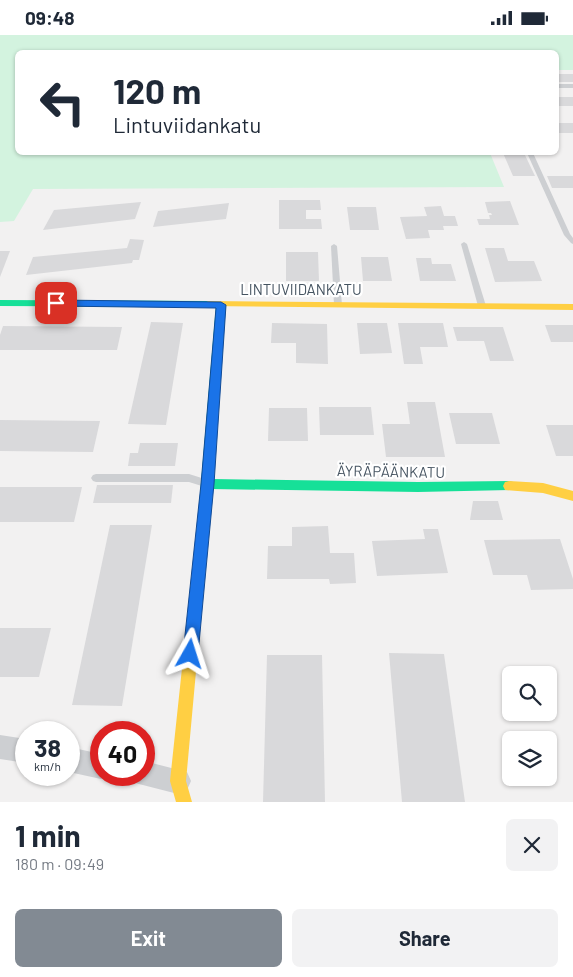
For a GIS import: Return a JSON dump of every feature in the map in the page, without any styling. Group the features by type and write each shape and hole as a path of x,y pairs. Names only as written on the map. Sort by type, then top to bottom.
{"street":[{"name":"LINTUVIIDANKATU","path":"0,303 573,307"},
{"path":"155,779 181,791 221,305"},
{"name":"ÄYRÄPÄÄNKATU","path":"207,484 442,487 538,486 573,495"},
{"path":"0,747 15,749"}],"lane":[{"path":"559,86 573,86"},
{"path":"531,155 567,235 573,242"},
{"path":"464,244 482,306"},
{"path":"334,246 338,305"},
{"path":"96,478 190,478 207,484"}],"green space":[{"path":"0,35 573,35 573,70 559,70 559,50 15,50 15,155 491,155 504,187 33,189 14,221 0,222"}],"building":[{"path":"559,74 573,74 573,82 559,82"},
{"path":"559,97 573,97 573,106 559,106"},
{"path":"559,123 573,123 573,133 559,133"},
{"path":"504,155 525,155 535,176 513,176"},
{"path":"547,176 573,176 573,188 552,188"},
{"path":"279,200 320,200 321,210 306,210 306,219 321,219 322,229 279,229"},
{"path":"510,201 519,225 479,225 477,219 490,219 489,215 492,215 488,213 485,202"},
{"path":"141,202 135,219 43,230 54,210"},
{"path":"229,203 226,219 153,227 158,211"},
{"path":"441,206 444,216 455,216 458,226 443,226 444,230 428,230 430,238 406,239 400,217 427,216 424,207"},
{"path":"347,207 376,207 379,230 350,230"},
{"path":"130,239 144,240 139,260 133,260 132,263 26,275 33,257 127,248"},
{"path":"485,248 504,248 508,261 534,261 542,281 495,282"},
{"path":"0,251 10,251 0,277"},
{"path":"286,252 318,252 319,281 286,281"},
{"path":"361,257 388,257 392,281 363,281"},
{"path":"416,258 431,258 432,264 451,264 456,281 420,281"},
{"path":"151,322 183,323 166,425 128,424"},
{"path":"272,323 327,324 328,364 296,363 296,343 271,343"},
{"path":"357,323 387,323 392,353 360,354"},
{"path":"398,323 443,323 448,347 420,347 423,364 404,364"},
{"path":"545,325 573,325 573,342 551,342"},
{"path":"3,326 122,327 117,350 0,350 0,335"},
{"path":"453,327 503,327 514,361 490,361 484,341 457,341"},
{"path":"407,402 435,402 445,457 386,457 382,424 410,424"},
{"path":"319,407 371,407 374,435 320,435"},
{"path":"269,408 307,408 308,441 268,441"},
{"path":"449,413 492,413 500,444 456,444"},
{"path":"0,420 100,421 93,452 0,451"},
{"path":"546,425 573,425 573,456 556,456"},
{"path":"140,443 178,443 175,466 128,466 130,453 138,453"},
{"path":"97,485 173,485 171,503 93,503"},
{"path":"0,487 82,487 74,522 0,522"},
{"path":"473,501 498,501 503,520 470,520"},
{"path":"110,525 152,525 122,706 72,705"},
{"path":"328,526 330,553 354,553 356,583 330,584 329,579 267,579 268,546 292,546 292,527"},
{"path":"423,529 438,529 448,573 377,576 372,541 425,539"},
{"path":"560,539 573,579 573,589 531,590 527,575 493,575 484,540"},
{"path":"0,628 51,628 39,677 0,677"},
{"path":"389,653 444,654 465,802 402,802"},
{"path":"267,655 322,655 325,802 263,802"}],"traffic: fast":[{"path":"0,303 208,304"},
{"path":"204,518 221,305"},
{"path":"207,484 418,487 509,486"}],"traffic: slow":[{"path":"208,304 573,307"},
{"path":"509,486 543,488 573,496"},
{"path":"184,802 178,781 204,518"}],"route":[{"path":"56,303 221,305 207,484 190,654"}]}
